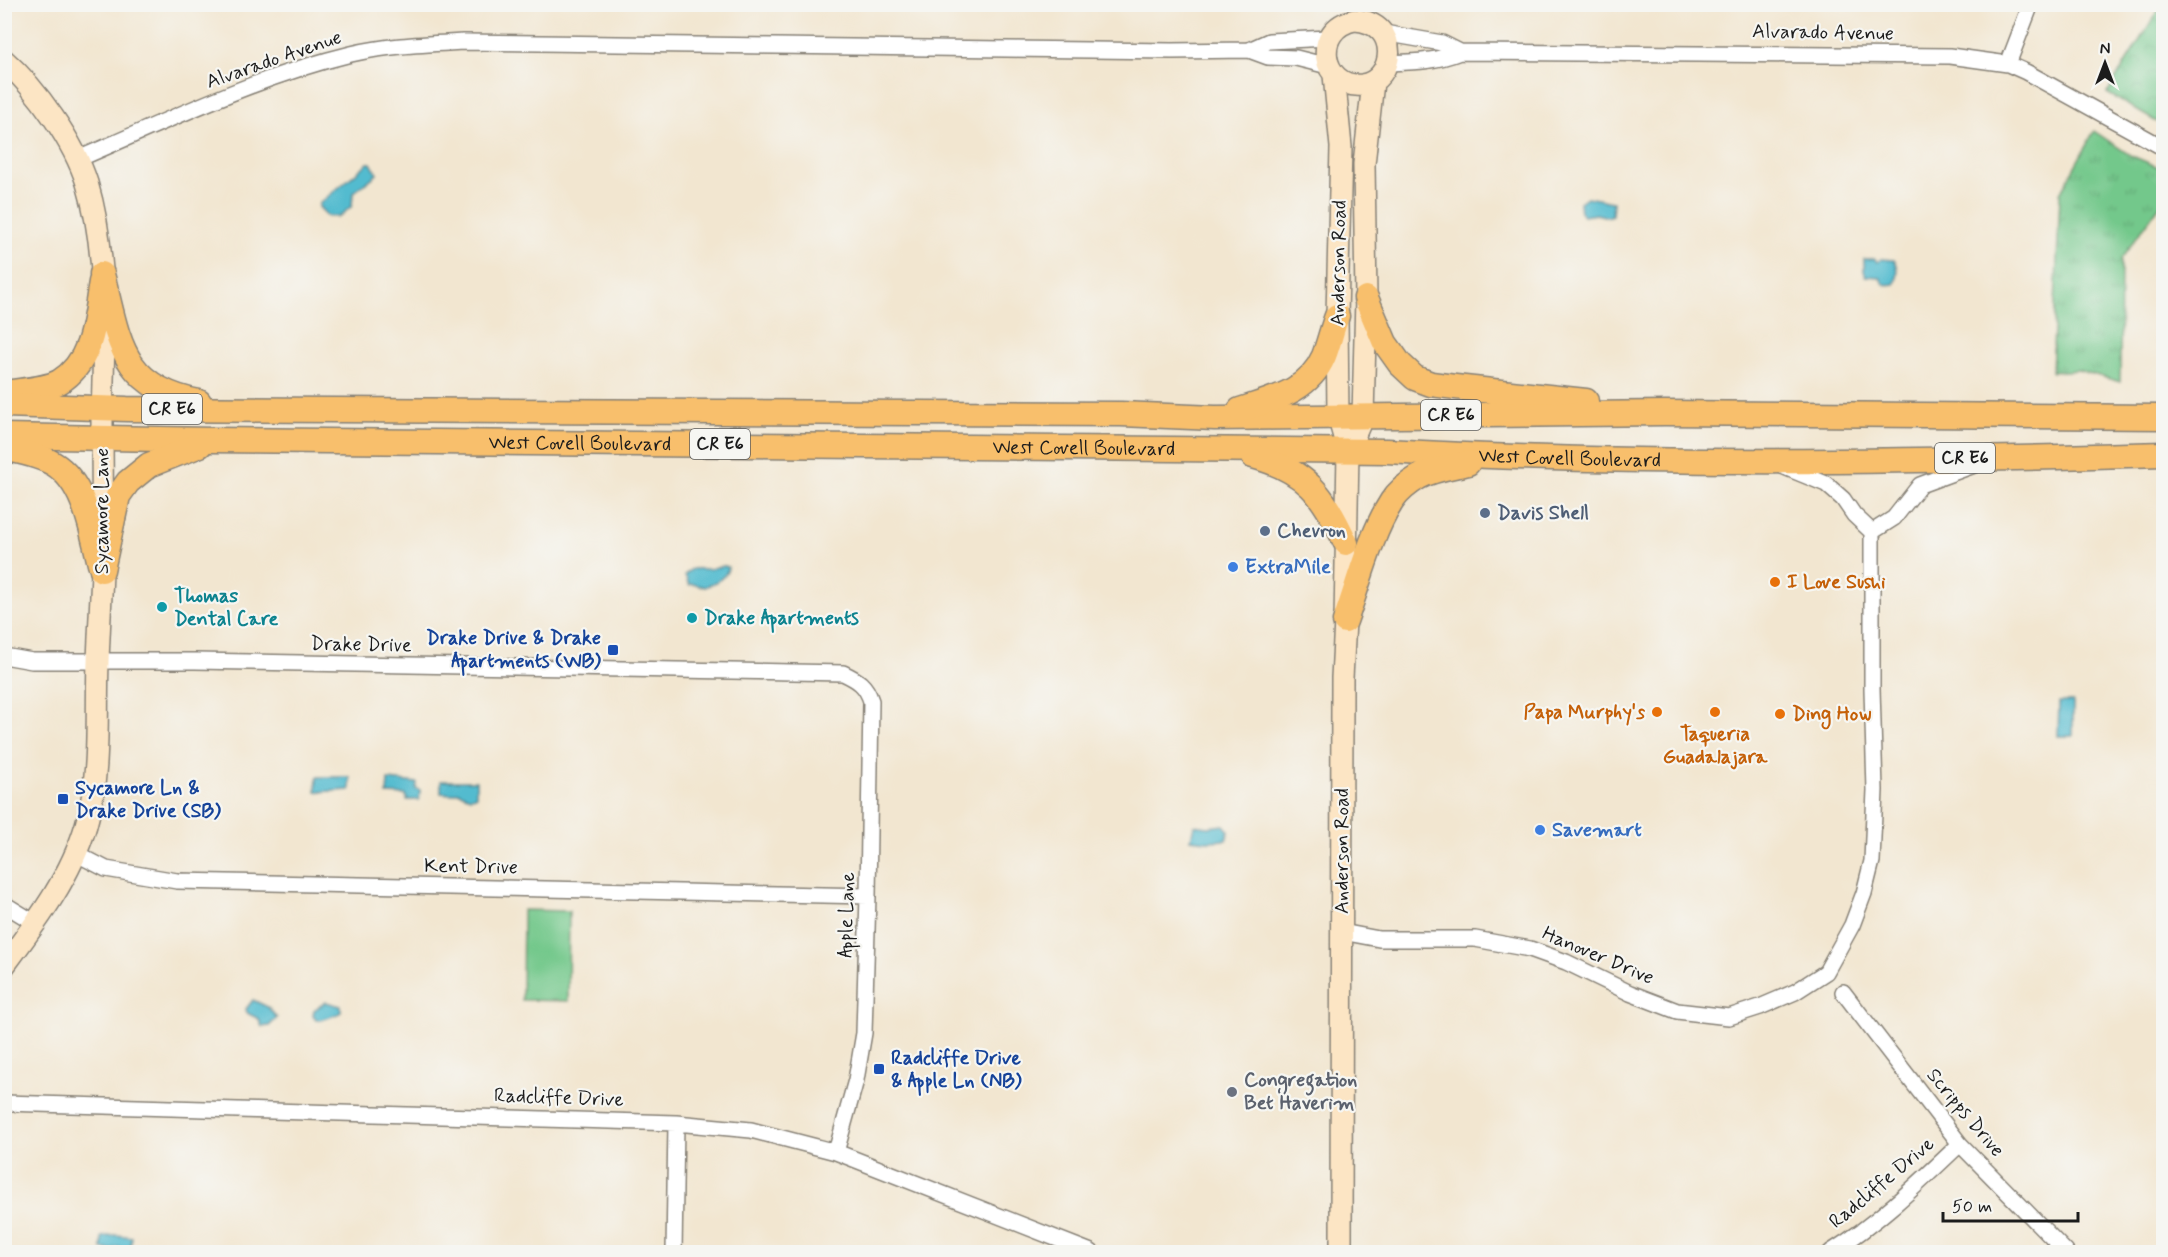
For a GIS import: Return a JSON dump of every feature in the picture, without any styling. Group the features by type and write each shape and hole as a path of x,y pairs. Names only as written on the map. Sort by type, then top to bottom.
{"main road":[{"path":"4,393 58,383 79,362 90,342 102,273"},
{"path":"102,273 121,348 138,374 153,386 179,398 242,410"},
{"path":"1366,298 1380,334 1400,364 1415,378 1431,384 1665,412"},
{"path":"1215,418 1290,393 1307,382 1324,354 1337,316"},
{"name":"West Covell Boulevard","path":"4,405 242,410 1121,414 1215,418 1665,412 2163,417"},
{"name":"West Covell Boulevard","path":"4,436 1387,451 1580,460 1990,458 2163,453"},
{"path":"102,570 118,496 128,482 149,465 212,440"},
{"path":"4,448 54,464 68,476 84,503 102,570"},
{"path":"1227,449 1264,459 1302,477 1329,507 1346,543"},
{"path":"1345,621 1373,541 1393,499 1420,477 1437,470 1496,457"}],"street":[{"path":"2008,64 2031,4"},
{"path":"1376,20 1389,53 1382,73 1373,82 1363,85 1342,81 1331,70 1326,56 1338,22 1376,20"},
{"name":"Alvarado Avenue","path":"1376,20 1442,43 1460,52"},
{"name":"Alvarado Avenue","path":"1249,50 1269,41 1338,22"},
{"name":"Alvarado Avenue","path":"78,159 250,85 351,54 415,45 464,42 1249,50 1268,57 1296,58 1331,70"},
{"name":"Alvarado Avenue","path":"1387,63 1434,60 1460,52 1950,56 2008,64 2067,93 2163,148"},
{"name":"Sycamore Lane","path":"4,60 41,100 78,159 87,184 96,223 102,273 102,570 93,786 87,823 77,854 35,923 4,966"},
{"name":"Anderson Road","path":"1331,70 1341,147 1337,316 1338,416 1348,451 1342,678 1341,1252"},
{"name":"Anderson Road","path":"1348,451 1363,416 1366,298 1364,164 1373,82"},
{"path":"1767,459 1826,484 1843,499 1854,515 1872,532 1894,518 1920,485 1990,458"},
{"name":"Hanover Drive","path":"1342,932 1379,939 1474,939 1530,949 1566,962 1630,993 1677,1011 1729,1017 1795,992 1826,972 1852,926 1872,861 1875,790 1872,689 1872,532"},
{"name":"Drake Drive","path":"4,656 32,661 843,673 859,680"},
{"name":"Apple Lane","path":"836,1152 854,1090 864,1033 871,701 859,680"},
{"name":"Kent Drive","path":"77,854 106,869 177,882 868,896"},
{"path":"4,904 35,923"},
{"name":"Scripps Drive","path":"1843,992 1960,1144 2066,1252"},
{"name":"Radcliffe Drive","path":"4,1103 676,1123 751,1130 836,1152 1090,1252"},
{"path":"674,1252 676,1123"},
{"name":"Radcliffe Drive","path":"1831,1252 1857,1236 1904,1197 1960,1144"}],"green space":[{"path":"2162,4 2164,5 2163,124 2107,93"},
{"path":"2094,131 2130,155 2163,169 2163,201 2121,259 2120,382 2078,370 2052,372 2060,194"},
{"path":"523,910 569,911 568,1001 522,1000"}],"water":[{"path":"368,163 371,163 377,174 353,193 352,206 339,217 327,216 319,204"},
{"path":"1587,197 1613,202 1612,215 1608,217 1596,214 1584,216 1581,213 1580,202"},
{"path":"1864,259 1874,259 1878,262 1881,259 1894,260 1898,272 1895,284 1886,285 1880,277 1866,276"},
{"path":"728,567 723,577 705,587 689,585 685,575 693,569"},
{"path":"2059,702 2073,702 2073,736 2058,736"},
{"path":"317,777 350,777 350,790 316,792"},
{"path":"388,780 417,783 416,789 420,790 419,800 407,800 406,795 387,794"},
{"path":"441,781 476,781 476,796 470,797 458,792 441,793"},
{"path":"1194,825 1208,827 1224,825 1229,831 1226,840 1191,839"},
{"path":"253,1000 268,1007 277,1018 269,1026 262,1027 259,1019 247,1013 246,1009"},
{"path":"326,1002 341,1006 341,1012 316,1020 313,1016 314,1010"},
{"path":"116,1235 132,1237 130,1248 125,1251 118,1247 111,1250 102,1249 102,1237"}],"place":[{"name":"Davis Shell","path":"1485,513"},
{"name":"Chevron","path":"1265,531"},
{"name":"ExtraMile","path":"1233,567"},
{"name":"I Love Sushi","path":"1775,582"},
{"name":"Thomas Dental Care","path":"162,607"},
{"name":"Drake Apartments","path":"692,618"},
{"name":"Drake Drive & Drake Apartments (WB)","path":"613,650"},
{"name":"Papa Murphy's","path":"1657,712"},
{"name":"Taqueria Guadalajara","path":"1715,712"},
{"name":"Ding How","path":"1780,714"},
{"name":"Sycamore Ln & Drake Drive (SB)","path":"63,799"},
{"name":"Savemart","path":"1540,830"},
{"name":"Radcliffe Drive & Apple Ln (NB)","path":"879,1069"},
{"name":"Congregation Bet Haverim","path":"1232,1092"}]}
